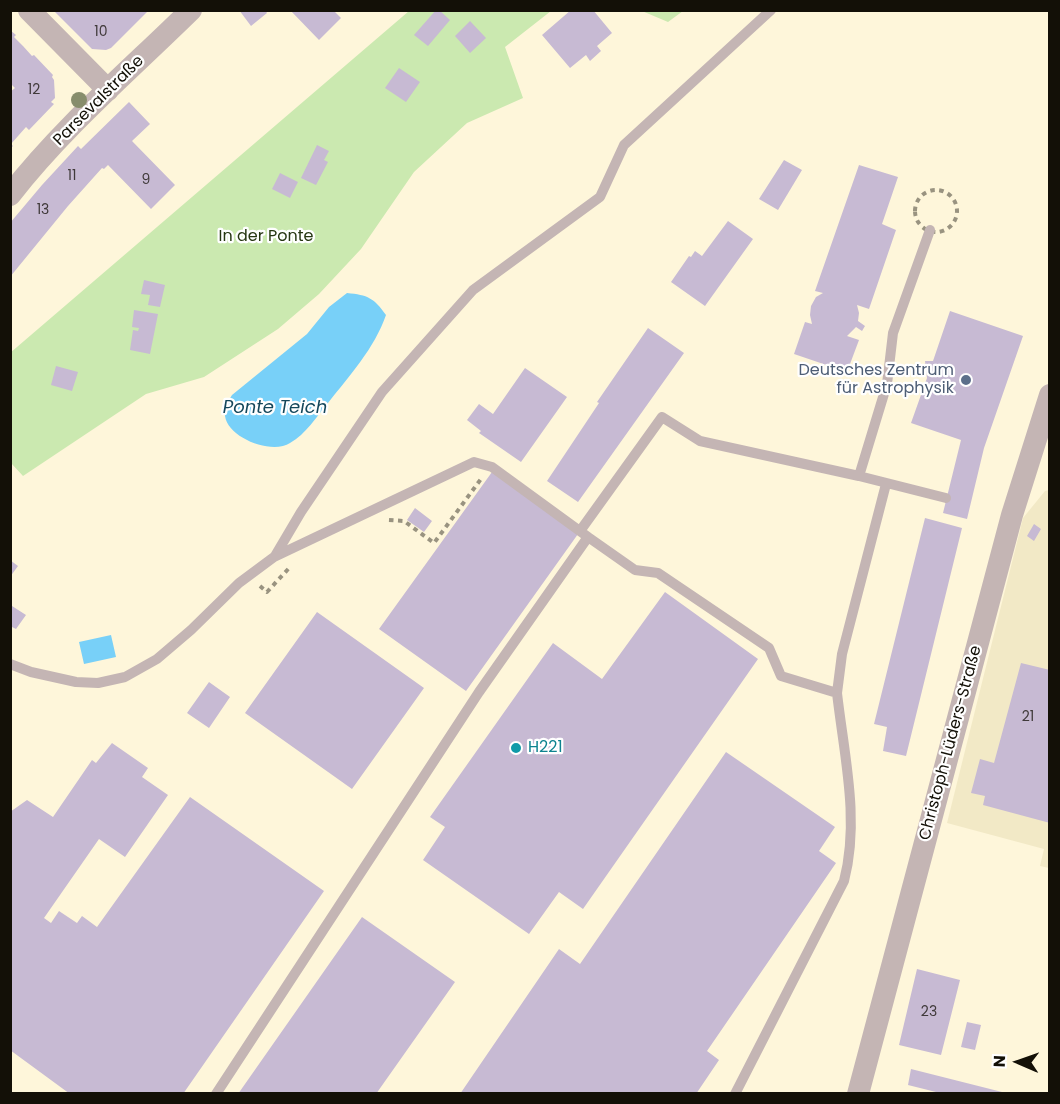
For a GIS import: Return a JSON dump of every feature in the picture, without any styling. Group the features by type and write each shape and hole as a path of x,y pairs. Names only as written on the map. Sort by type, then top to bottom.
{"street":[{"path":"29,10 108,90"},
{"name":"Parsevalstraße","path":"10,195 28,173 108,90 191,10"},
{"name":"Christoph-Lüders-Straße","path":"858,1094 1012,515 1041,451 1050,395"}],"lane":[{"path":"274,557 301,512 382,392 473,290 600,197 624,145 771,10"},
{"path":"859,476 886,384 892,333 930,230"},
{"path":"216,1094 662,417 700,441 946,498"},
{"path":"10,664 31,672 76,682 98,683 125,677 157,659 248,576 274,557 474,462 492,467 635,570 658,573 769,648 781,676 837,693"},
{"path":"735,1094 838,894 849,863 852,822 837,693 844,644 886,484"}],"path":[{"path":"939,190 946,192 955,202 956,215 950,226 937,231 930,230 919,222 915,208 917,202 926,192 939,190"},
{"path":"381,519 404,521 434,543 484,476 483,465"},
{"path":"248,576 267,592 296,561"}],"shaded area":[{"path":"1049,490 1049,868 1040,866 1044,849 947,823 1023,518 1045,491"}],"green space":[{"name":"In der Ponte","path":"409,11 551,11 505,47 523,98 467,123 414,172 361,249 319,294 278,329 204,377 146,394 23,476 11,463 10,353"},
{"path":"642,11 683,11 668,22"}],"water":[{"name":"Ponte Teich","path":"347,293 370,298 386,315 361,361 310,425 290,443 273,447 252,442 234,431 225,416 232,395 307,334 329,307"},
{"path":"111,635 116,657 84,664 79,642"}],"building":[{"path":"53,10 149,10 111,48 106,50 92,49"},
{"path":"239,10 265,10 267,13 251,26"},
{"path":"290,10 333,10 341,18 319,40"},
{"path":"436,10 450,20 428,46 414,35"},
{"path":"571,10 593,10 612,33 597,46 601,51 590,61 586,55 570,68 542,35"},
{"path":"470,21 486,38 470,53 455,36"},
{"path":"10,30 32,56 34,55 53,75 55,98 51,102 54,104 29,130 26,127 11,144 13,146 10,149 10,92 15,88 10,83"},
{"path":"399,68 420,82 406,102 385,88"},
{"path":"129,102 150,124 132,141 175,185 151,209 108,165 102,168 10,277 10,223 78,146 81,149"},
{"path":"317,145 329,151 324,160 328,162 316,185 301,178"},
{"path":"784,160 802,170 778,210 759,199"},
{"path":"859,165 898,177 882,224 896,230 869,309 857,305 858,321 865,326 862,331 856,327 847,336 859,340 847,372 794,354 805,322 812,324 811,306 816,297 823,293 815,291"},
{"path":"280,173 298,182 290,198 272,189"},
{"path":"728,221 753,239 705,306 671,282 689,256 691,257 695,251 702,256"},
{"path":"144,280 165,285 160,307 148,305 150,295 141,294"},
{"path":"134,310 158,314 150,354 130,350 133,330 138,331 139,328 132,327"},
{"path":"950,311 1023,336 984,448 967,519 943,513 961,440 911,423 927,378 925,361 933,361"},
{"path":"648,328 684,353 578,502 547,481"},
{"path":"56,366 78,372 72,391 51,385"},
{"path":"525,368 567,397 521,462 479,433 481,431 467,420 479,404 493,414"},
{"path":"492,472 578,534 466,691 379,629"},
{"path":"415,508 432,521 424,532 407,520"},
{"path":"925,518 962,528 906,756 883,751 887,727 874,724"},
{"path":"1034,524 1041,529 1034,541 1027,536"},
{"path":"10,560 18,566 10,577"},
{"path":"665,592 758,659 583,909 559,892 529,934 423,860 445,827 430,817 553,643 602,679"},
{"path":"12,606 26,615 16,629 10,626"},
{"path":"317,612 424,688 352,789 245,713"},
{"path":"1021,663 1050,670 1050,823 983,805 985,796 971,793 980,759 994,763"},
{"path":"209,682 230,697 209,728 187,713"},
{"path":"112,743 148,768 142,777 168,795 125,857 99,839 44,918 51,923 59,911 77,923 82,916 97,927 190,797 324,891 183,1094 70,1094 10,1050 10,812 27,800 53,817 92,760 96,763"},
{"path":"726,752 835,827 819,851 836,863 707,1051 719,1060 696,1094 460,1094 559,949 580,964"},
{"path":"362,917 455,982 376,1094 238,1094"},
{"path":"917,969 960,980 941,1055 899,1045"},
{"path":"967,1022 981,1025 975,1050 961,1047"},
{"path":"911,1069 1006,1094 944,1094 908,1085"}],"place":[{"name":"Deutsches Zentrum für Astrophysik","path":"966,380"},
{"name":"H221","path":"516,748"}]}
